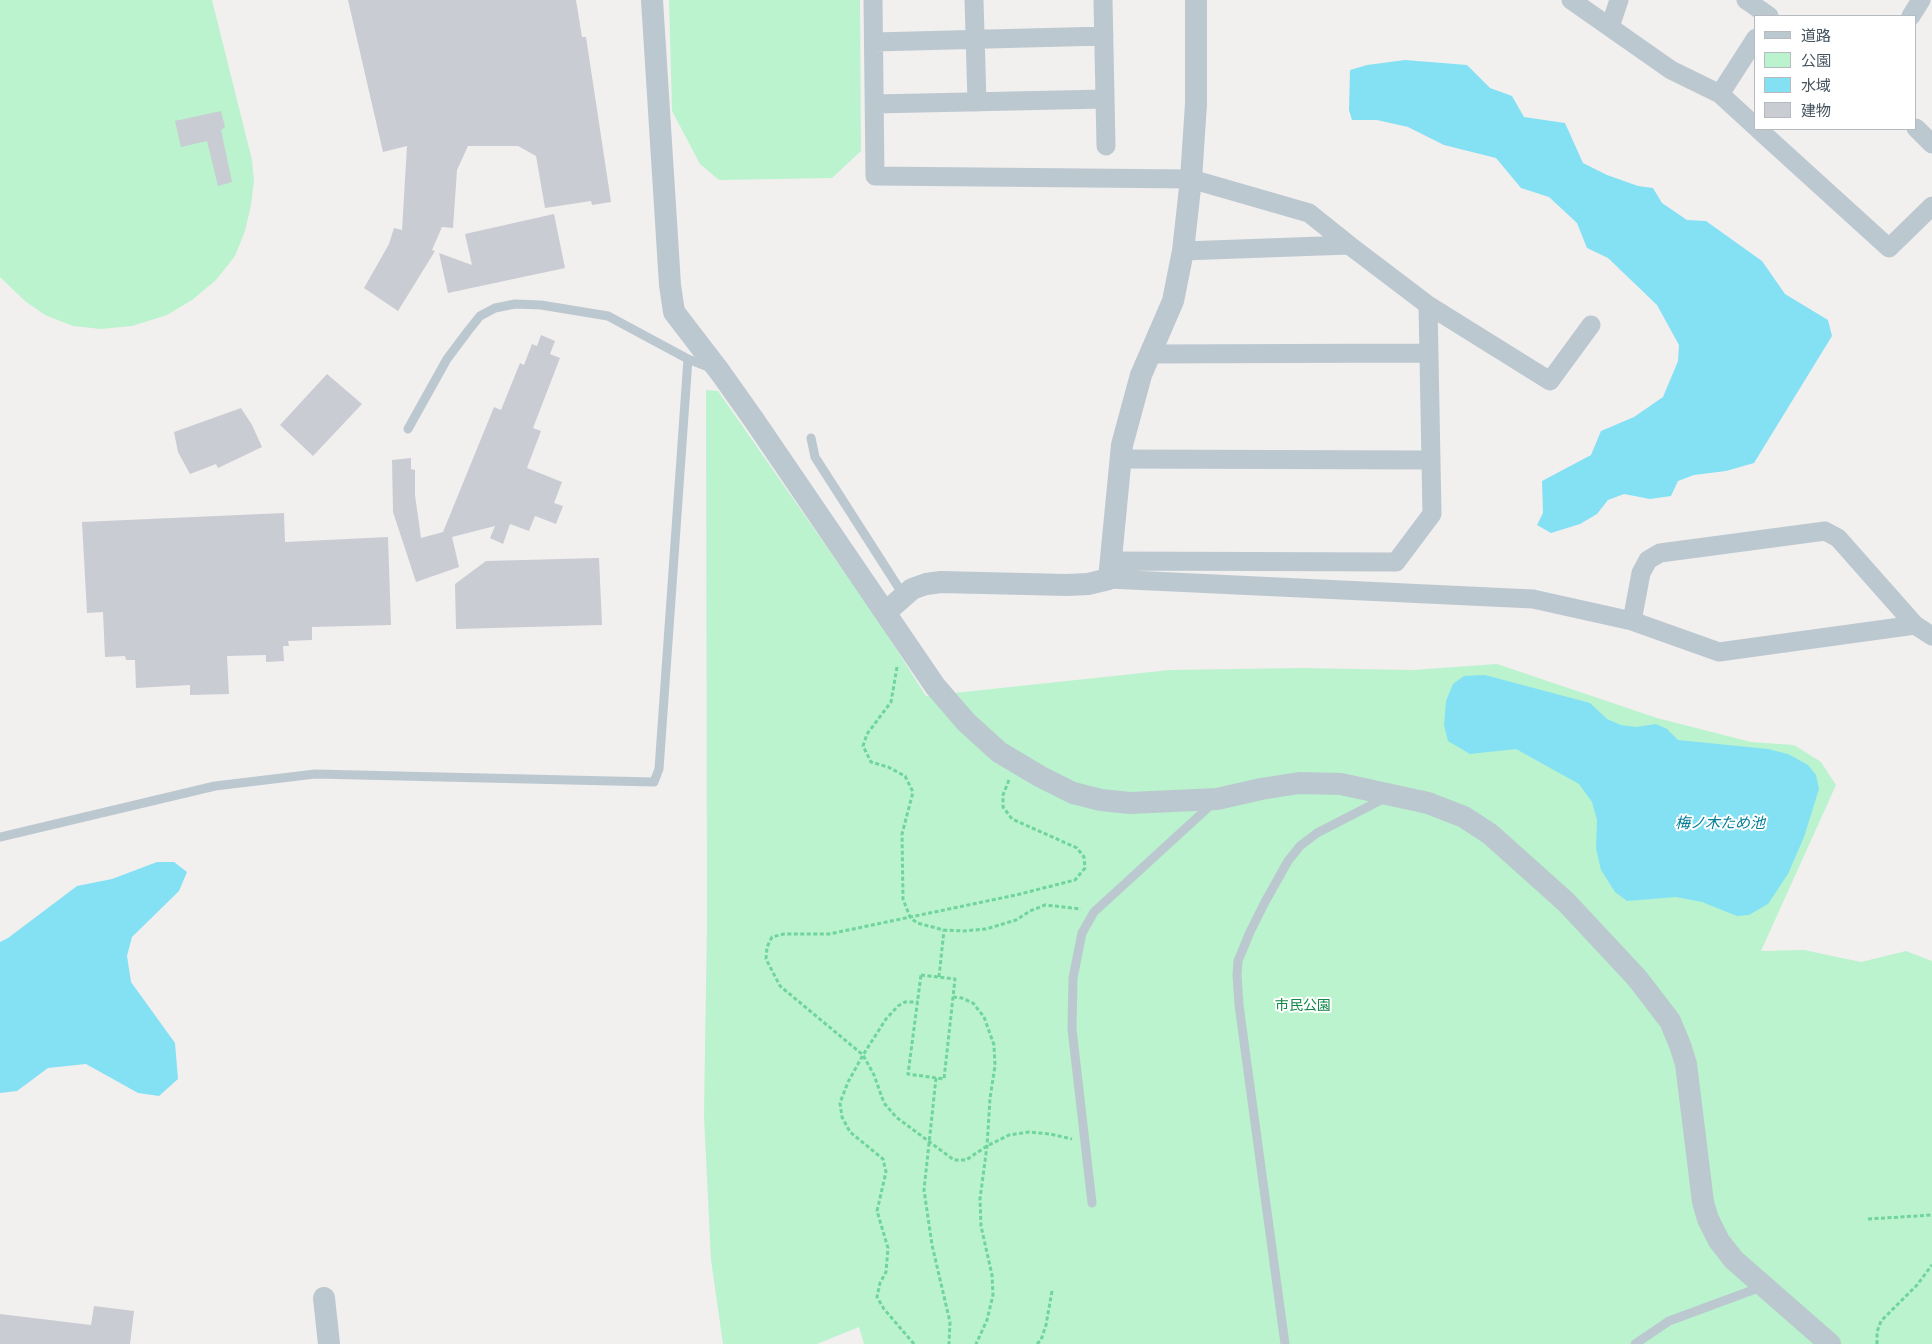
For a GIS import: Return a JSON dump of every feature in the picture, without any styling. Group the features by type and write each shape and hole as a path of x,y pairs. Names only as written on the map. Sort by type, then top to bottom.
{"street":[{"path":"652,0 670,285 674,312 720,372 935,686 966,722 999,752 1017,763 1073,793 1101,800 1130,803 1217,799 1261,789 1299,784 1341,784 1437,807 1464,817 1490,834 1566,902 1654,998 1670,1021 1686,1064 1702,1202 1719,1242 1734,1260 1830,1344"},
{"path":"874,0 875,176 1192,179 1309,213 1428,305 1550,381 1590,325"},
{"path":"974,0 977,102"},
{"path":"1103,0 1106,146"},
{"path":"1110,570 1122,445 1141,375 1173,301 1183,250 1192,179 1196,104 1196,0"},
{"path":"1572,0 1672,70 1720,94 1754,125"},
{"path":"1610,27 1619,0"},
{"path":"1746,0 1768,15"},
{"path":"1912,15 1921,0"},
{"path":"874,42 1104,36"},
{"path":"1720,94 1754,41"},
{"path":"875,104 1105,99"},
{"path":"1917,129 1932,144"},
{"path":"1759,130 1889,248 1932,206"},
{"path":"1183,250 1349,245"},
{"path":"886,612 912,589 926,584 941,582 1067,585 1088,584 1110,570 1396,562 1432,514 1428,305"},
{"path":"1150,354 1429,352"},
{"path":"1120,459 1431,460"},
{"path":"1632,621 1641,572 1648,560 1660,553 1826,530 1838,538 1915,625 1932,636"},
{"path":"1110,570 1532,599 1632,621 1719,652 1915,625"},
{"path":"324,1298 329,1344"}],"lane":[{"path":"408,429 447,359 480,316 495,308 515,304 542,305 608,316 688,359 720,372"},
{"path":"0,837 215,786 315,774 654,782 659,769 688,359"},
{"path":"812,438 815,457 904,596"},
{"path":"1285,1344 1239,1005 1238,962 1265,902 1288,861 1300,846 1317,833 1390,795"},
{"path":"1092,1203 1072,1029 1073,978 1082,933 1094,912 1217,799"},
{"path":"1635,1344 1669,1321 1764,1286"}],"path":[{"path":"902,636 891,702 867,734 863,746 870,762 888,767 905,776 913,792 902,834 903,899 910,917 917,923 944,930 986,929 1016,920 1030,911 1045,905 1094,912"},
{"path":"1017,763 1003,795 1003,807 1012,819 1077,848 1084,857 1085,868 1075,880 1016,895 829,934 784,934 772,938 767,947 766,959 780,986 863,1055 874,1075 884,1103 908,1127 954,1160 966,1160 987,1146 1009,1135 1029,1132 1064,1136 1085,1143"},
{"path":"939,977 944,930"},
{"path":"922,975 939,977 955,979 944,1079 908,1074 922,975"},
{"path":"953,997 962,998 973,1003 984,1017 994,1045 995,1066 980,1199 981,1226 992,1275 994,1295 987,1320 976,1344"},
{"path":"914,1344 884,1309 877,1297 880,1283 886,1272 888,1248 877,1211 886,1172 883,1159 850,1132 842,1117 840,1103 848,1082 886,1019 898,1006 905,1002 918,1002"},
{"path":"936,1078 924,1190 932,1245 950,1322 949,1344"},
{"path":"1868,1219 1932,1215"},
{"path":"1877,1344 1877,1332 1881,1321 1917,1285 1932,1265"},
{"path":"1037,1344 1041,1340 1046,1325 1052,1291"}],"green space":[{"path":"0,0 212,0 252,160 254,181 251,205 245,231 235,256 216,280 192,300 167,315 132,326 101,329 73,326 45,315 25,301 0,277"},
{"path":"669,0 860,0 861,151 832,178 719,180 700,164 672,111"},
{"name":"市民公園","path":"706,390 718,391 877,619 926,696 1170,670 1301,668 1413,670 1497,664 1657,718 1751,742 1794,745 1821,762 1836,785 1761,951 1804,950 1861,962 1906,951 1932,961 1932,1344 864,1344 859,1327 817,1344 723,1344 711,1260 704,1115 707,923"}],"water":[{"path":"1405,60 1467,65 1490,88 1512,96 1524,117 1565,123 1583,163 1607,175 1638,186 1653,188 1662,203 1687,220 1706,221 1762,261 1785,294 1828,320 1832,336 1754,463 1726,471 1694,475 1678,481 1671,496 1650,499 1624,494 1608,500 1597,514 1580,524 1551,533 1537,525 1543,513 1542,481 1591,455 1601,431 1634,417 1663,397 1678,361 1679,345 1657,305 1608,258 1587,248 1577,223 1549,197 1521,188 1496,158 1444,145 1408,127 1377,120 1352,120 1349,110 1350,70 1367,65"},
{"name":"梅ノ木ため池","path":"1485,675 1590,703 1607,719 1621,725 1636,727 1656,724 1667,729 1678,740 1768,749 1788,754 1808,765 1816,775 1819,789 1804,837 1788,874 1768,904 1749,915 1737,916 1702,902 1676,897 1627,901 1615,892 1601,870 1596,848 1597,820 1592,802 1579,784 1516,749 1470,754 1448,741 1444,725 1446,701 1453,684 1464,676"},
{"path":"157,862 174,862 187,872 179,891 132,937 127,956 131,982 175,1043 178,1079 159,1096 138,1093 86,1064 48,1068 17,1091 0,1093 0,942 77,886 112,879"}],"building":[{"path":"348,0 576,0 582,37 586,37 611,202 592,205 591,201 545,208 536,156 518,146 468,146 457,170 453,228 442,227 432,250 435,251 398,311 364,288 389,244 394,228 402,230 407,146 383,152"},
{"path":"221,111 225,127 221,130 232,182 218,186 207,141 181,147 175,121"},
{"path":"554,214 565,268 448,293 439,253 472,265 465,234"},
{"path":"541,335 555,341 550,354 560,358 533,428 541,431 527,468 562,482 554,503 563,506 556,524 535,516 529,531 510,524 503,544 490,538 495,526 452,537 459,567 416,582 393,512 392,460 411,458 411,469 415,470 415,495 421,538 443,532 494,407 501,410 520,363 524,365 532,344 537,346"},
{"path":"327,374 362,404 313,456 280,425"},
{"path":"241,408 252,425 262,447 218,468 216,464 190,474 178,452 174,432"},
{"path":"284,513 285,542 388,537 391,625 312,627 312,640 288,641 289,646 283,646 284,661 266,662 266,655 227,656 229,694 190,695 190,685 136,688 135,660 126,660 125,656 105,657 103,612 87,613 82,522"},
{"path":"599,558 602,625 456,629 455,584 486,561"},
{"path":"94,1306 134,1311 130,1344 0,1344 0,1314 91,1325"}]}
